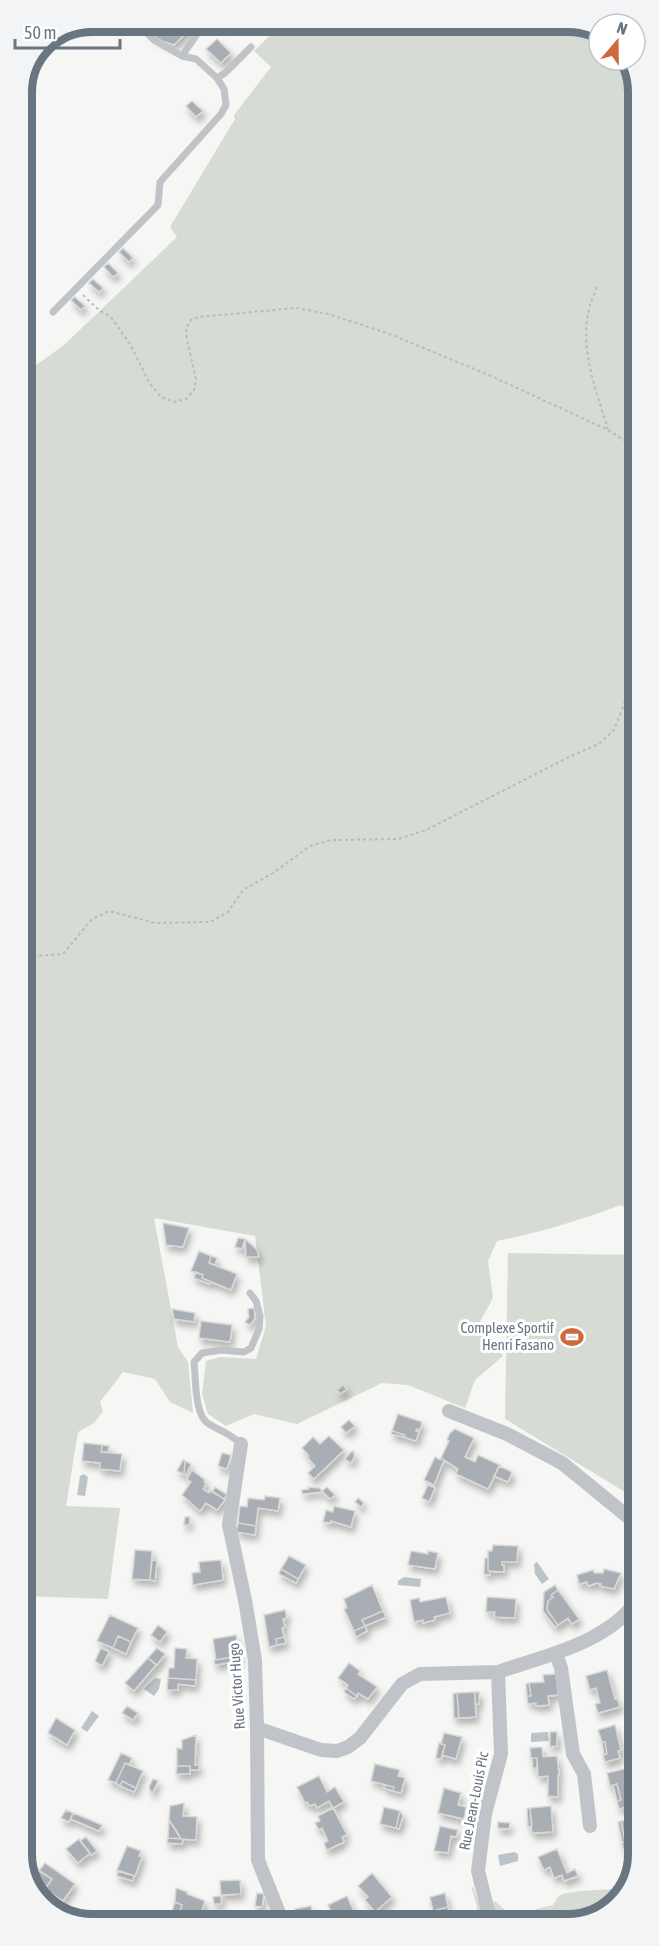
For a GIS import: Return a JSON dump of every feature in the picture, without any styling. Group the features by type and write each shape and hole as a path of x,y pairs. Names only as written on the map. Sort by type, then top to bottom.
{"street":[{"path":"449,1411 507,1434 562,1463 628,1517"},
{"name":"Rue Victor Hugo","path":"241,1444 229,1525 255,1660 258,1860 279,1914"},
{"path":"257,1728 321,1750 337,1751 348,1747 360,1738 402,1684 420,1674 498,1672 556,1654 612,1626 628,1610"},
{"path":"556,1654 561,1668 573,1754 584,1774 590,1826"},
{"name":"Rue Jean-Louis Pic","path":"489,1914 478,1871 485,1815 501,1755 498,1672"}],"lane":[{"path":"54,312 158,205 160,182 221,114 226,105 224,89 217,78 196,58 182,56 154,40 146,32"},
{"path":"182,56 198,32"},
{"path":"217,78 251,47"},
{"path":"241,1444 229,1433 207,1423 199,1411 194,1362 202,1353 222,1350 244,1352 251,1348 259,1329 260,1316 256,1300 250,1293"}],"path":[{"path":"597,288 589,310 586,335 590,365 608,430"},
{"path":"77,289 100,311 111,317 130,344 150,384 161,397 174,402 186,399 194,390 196,379 186,328 190,320 198,317 296,308 328,314 390,334 491,376 608,430 628,443"},
{"path":"32,957 63,954 92,919 109,910 156,923 210,922 228,912 243,890 273,873 310,846 331,840 398,839 426,830 573,755 600,744 614,730 628,694"}],"shaded area":[{"path":"274,32 572,32 587,35 587,72 624,72 628,91 628,1210 621,1205 559,1226 497,1241 488,1261 493,1298 478,1325 503,1356 475,1380 465,1408 408,1385 382,1383 297,1424 254,1414 226,1426 208,1414 202,1394 206,1361 221,1357 256,1359 266,1326 255,1236 154,1218 178,1347 188,1362 193,1413 170,1402 155,1379 123,1372 100,1402 103,1411 94,1423 78,1432 66,1506 120,1508 108,1599 32,1596 32,368 64,345 177,237 170,227 235,119 234,115 271,67 254,51"},
{"name":"Complexe Sportif Henri Fasano","path":"508,1253 628,1255 628,1494 505,1419"},
{"path":"84,1474 88,1477 85,1496 77,1495 80,1476"},
{"path":"537,1562 549,1579 542,1584 535,1574 534,1564"},
{"path":"404,1577 421,1579 420,1587 398,1585 398,1581"},
{"path":"155,1678 161,1679 159,1689 154,1696 144,1689"},
{"path":"92,1711 99,1716 87,1732 81,1728"},
{"path":"548,1732 549,1741 531,1742 531,1733"},
{"path":"514,1852 518,1854 518,1861 500,1866 498,1855"},
{"path":"620,1883 607,1900 594,1908 576,1914 518,1914 553,1905 562,1894 612,1889"},
{"path":"471,1887 473,1887 484,1914 476,1914 477,1906"},
{"path":"495,1901 506,1911 518,1914 495,1914 493,1903"}],"building":[{"path":"151,32 187,32 174,45"},
{"path":"217,39 231,53 221,63 206,49"},
{"path":"192,101 203,111 196,117 186,106"},
{"path":"123,248 133,258 129,262 119,252"},
{"path":"108,263 118,273 113,277 104,267"},
{"path":"93,279 103,288 99,292 89,283"},
{"path":"75,297 85,306 81,310 71,300"},
{"path":"163,1223 189,1228 183,1247 166,1245"},
{"path":"238,1238 245,1239 242,1249 235,1247"},
{"path":"245,1239 257,1250 259,1257 246,1257"},
{"path":"199,1251 211,1256 209,1263 237,1274 231,1290 191,1271"},
{"path":"211,1256 217,1258 215,1265 209,1263"},
{"path":"196,1272 203,1275 202,1278 211,1282 210,1284 194,1278"},
{"path":"254,1308 255,1318 250,1325 245,1322 249,1317 248,1309"},
{"path":"172,1309 195,1313 194,1322 174,1319"},
{"path":"201,1321 232,1325 230,1342 199,1338"},
{"path":"343,1385 347,1389 340,1394 337,1390"},
{"path":"398,1414 422,1422 420,1430 416,1431 419,1432 416,1441 392,1431"},
{"path":"349,1420 355,1426 346,1433 341,1427"},
{"path":"455,1429 474,1438 465,1457 475,1462 478,1455 500,1465 488,1489 456,1474 458,1469 441,1458 450,1433"},
{"path":"392,1431 405,1435 404,1437 391,1434"},
{"path":"329,1436 344,1450 314,1479 308,1473 315,1466 302,1448 313,1437 320,1444"},
{"path":"84,1443 102,1445 101,1452 122,1454 120,1471 100,1469 100,1463 82,1461"},
{"path":"102,1445 109,1446 108,1452 101,1452"},
{"path":"354,1451 354,1458 351,1463 345,1459"},
{"path":"222,1453 231,1455 227,1469 218,1466"},
{"path":"435,1457 444,1460 434,1485 424,1480"},
{"path":"183,1460 185,1461 184,1474 177,1471"},
{"path":"185,1461 191,1464 186,1475 184,1474"},
{"path":"499,1466 512,1472 508,1482 494,1476"},
{"path":"192,1470 205,1480 203,1489 209,1493 211,1490 225,1500 217,1510 206,1503 200,1511 182,1495 191,1482 187,1479"},
{"path":"428,1485 435,1488 429,1502 422,1498"},
{"path":"215,1487 227,1495 224,1499 212,1492"},
{"path":"308,1487 319,1488 323,1492 302,1494 302,1490 309,1489"},
{"path":"327,1487 335,1495 330,1499 322,1491"},
{"path":"265,1496 280,1498 278,1511 258,1508 256,1526 238,1523 240,1506 247,1507 248,1498 264,1500"},
{"path":"358,1498 364,1503 361,1507 355,1502"},
{"path":"334,1506 355,1511 351,1527 331,1521 331,1523 323,1522 326,1510 333,1512"},
{"path":"185,1517 190,1517 189,1525 184,1525"},
{"path":"238,1523 256,1526 255,1535 236,1532"},
{"path":"493,1545 518,1546 517,1562 502,1562 504,1572 488,1571 488,1551 492,1551"},
{"path":"135,1550 152,1551 150,1580 132,1579"},
{"path":"411,1551 438,1553 435,1569 408,1565"},
{"path":"289,1556 306,1565 298,1579 281,1569"},
{"path":"485,1558 488,1558 490,1575 484,1574"},
{"path":"152,1560 157,1561 155,1581 150,1580"},
{"path":"221,1560 223,1580 193,1585 192,1573 200,1572 199,1562"},
{"path":"281,1569 298,1579 296,1583 279,1574"},
{"path":"604,1569 621,1573 614,1589 600,1586 601,1584 597,1583 588,1586 587,1582 579,1584 577,1575 593,1570 594,1573 603,1573"},
{"path":"372,1585 383,1611 362,1620 365,1626 354,1631 344,1609 347,1608 344,1599"},
{"path":"555,1585 558,1590 551,1595 553,1597 548,1601 547,1610 558,1625 555,1627 543,1611 544,1592"},
{"path":"558,1590 579,1619 572,1624 568,1618 558,1625 547,1610 548,1601 553,1597 551,1595"},
{"path":"446,1597 450,1613 434,1617 435,1620 423,1623 423,1620 414,1622 410,1600 419,1598 420,1602"},
{"path":"487,1597 516,1599 515,1618 494,1617 495,1612 486,1612"},
{"path":"285,1610 287,1618 283,1619 285,1627 282,1628 284,1637 276,1639 277,1645 269,1647 264,1615"},
{"path":"383,1611 386,1617 365,1626 362,1620"},
{"path":"110,1615 138,1628 131,1642 118,1636 113,1648 97,1641"},
{"path":"158,1625 167,1632 160,1642 151,1635"},
{"path":"365,1626 367,1631 356,1637 354,1631"},
{"path":"236,1635 239,1656 216,1660 213,1639"},
{"path":"118,1636 131,1642 126,1654 113,1648"},
{"path":"284,1637 286,1643 277,1645 276,1639"},
{"path":"101,1648 109,1652 102,1666 95,1661"},
{"path":"157,1648 165,1654 157,1665 148,1658"},
{"path":"175,1648 187,1649 186,1658 197,1659 196,1680 168,1678 169,1668 174,1668"},
{"path":"239,1656 240,1661 215,1665 214,1660"},
{"path":"148,1658 156,1665 134,1691 125,1683"},
{"path":"349,1663 360,1671 358,1674 377,1687 368,1699 358,1693 357,1696 338,1678"},
{"path":"607,1670 615,1699 617,1698 620,1707 598,1713 595,1704 600,1703 596,1688 590,1690 586,1676"},
{"path":"556,1674 558,1695 548,1696 549,1705 528,1704 527,1696 531,1696 529,1683 544,1682 543,1675"},
{"path":"168,1678 196,1680 195,1686 178,1684 178,1690 167,1690"},
{"path":"529,1683 531,1696 527,1696 526,1684"},
{"path":"346,1688 357,1696 354,1699 344,1692"},
{"path":"475,1692 479,1692 479,1704 475,1704"},
{"path":"475,1692 476,1717 459,1718 457,1693"},
{"path":"457,1693 459,1718 454,1718 453,1694"},
{"path":"127,1706 138,1713 133,1720 122,1713"},
{"path":"56,1718 75,1730 67,1745 48,1733"},
{"path":"615,1725 621,1750 618,1751 620,1758 605,1762 603,1755 607,1754 605,1742 602,1742 598,1730"},
{"path":"550,1732 557,1732 557,1746 550,1747"},
{"path":"444,1733 462,1737 456,1759 442,1755 445,1745 441,1744"},
{"path":"196,1735 195,1765 199,1765 199,1770 190,1770 190,1766 177,1766 177,1748 182,1749 182,1740"},
{"path":"602,1742 605,1742 607,1754 604,1754"},
{"path":"439,1743 445,1745 441,1759 436,1758"},
{"path":"542,1747 543,1757 557,1756 558,1797 548,1796 548,1776 538,1777 537,1758 531,1758 530,1748"},
{"path":"121,1753 132,1758 129,1765 125,1763 116,1783 108,1780"},
{"path":"532,1758 537,1758 537,1768 533,1768"},
{"path":"125,1763 143,1771 136,1788 122,1781 120,1786 116,1783"},
{"path":"375,1764 400,1770 398,1776 405,1778 401,1793 393,1791 394,1787 371,1781"},
{"path":"177,1766 190,1766 190,1774 176,1774"},
{"path":"628,1768 628,1807 619,1809 617,1801 621,1800 617,1784 610,1786 607,1773"},
{"path":"319,1776 327,1792 335,1787 344,1802 333,1808 329,1801 317,1808 315,1804 310,1806 307,1802 305,1803 297,1787"},
{"path":"153,1779 158,1781 152,1794 149,1787"},
{"path":"122,1781 136,1788 134,1792 120,1786"},
{"path":"617,1784 621,1800 617,1801 613,1785"},
{"path":"385,1785 394,1787 393,1791 384,1788"},
{"path":"444,1788 461,1793 458,1805 466,1807 464,1819 438,1813"},
{"path":"184,1803 183,1816 197,1817 196,1840 181,1839 169,1820 170,1806"},
{"path":"551,1806 553,1832 532,1833 530,1808"},
{"path":"384,1807 400,1811 396,1828 380,1824"},
{"path":"333,1808 347,1835 342,1837 344,1842 327,1850 324,1843 328,1841 322,1828 319,1830 315,1823 320,1821 318,1816"},
{"path":"530,1808 532,1826 528,1827 527,1809"},
{"path":"66,1810 73,1813 69,1822 61,1818"},
{"path":"400,1811 403,1816 399,1829 396,1828"},
{"path":"73,1813 102,1825 99,1831 71,1819"},
{"path":"169,1820 176,1830 181,1839 168,1838"},
{"path":"628,1820 628,1848 623,1849 622,1842 625,1842 621,1821"},
{"path":"621,1821 625,1842 622,1842 618,1822"},
{"path":"498,1822 510,1823 509,1829 498,1828"},
{"path":"440,1826 458,1830 456,1837 451,1836 448,1853 434,1851"},
{"path":"86,1837 97,1851 91,1855 80,1841"},
{"path":"168,1838 183,1839 182,1844 167,1843"},
{"path":"79,1839 90,1853 78,1863 66,1849"},
{"path":"127,1846 141,1851 139,1856 142,1857 135,1876 117,1870"},
{"path":"557,1849 567,1873 575,1869 578,1876 564,1881 562,1875 554,1878 550,1867 544,1870 538,1857"},
{"path":"45,1863 75,1884 63,1901 45,1889 52,1879 39,1871"},
{"path":"33,1867 52,1879 45,1889 36,1878"},
{"path":"118,1871 134,1876 133,1881 117,1876"},
{"path":"372,1873 392,1897 375,1912 365,1900 368,1897 358,1886"},
{"path":"240,1880 241,1894 221,1895 220,1881"},
{"path":"176,1888 205,1901 201,1913 193,1911 192,1914 180,1911 182,1905 175,1902"},
{"path":"257,1893 264,1894 262,1907 255,1906"},
{"path":"445,1893 448,1907 433,1911 430,1897"},
{"path":"221,1896 221,1904 214,1904 213,1897"},
{"path":"347,1896 355,1914 332,1914 328,1905"},
{"path":"175,1902 182,1905 180,1911 189,1914 171,1914"},
{"path":"311,1906 312,1914 296,1914 295,1909"},
{"path":"448,1907 450,1914 434,1914 433,1911"}],"place":[{"name":"Complexe Sportif Henri Fasano","path":"572,1337"}]}
